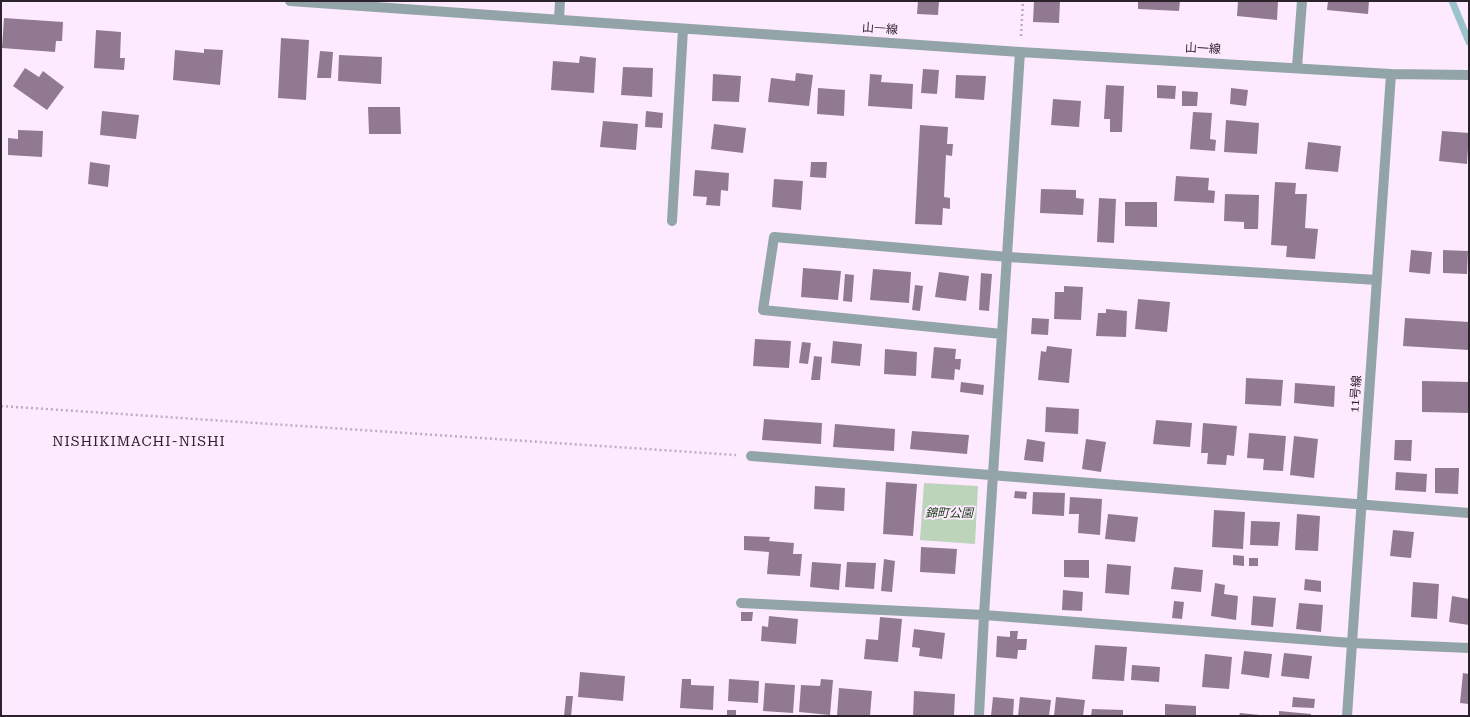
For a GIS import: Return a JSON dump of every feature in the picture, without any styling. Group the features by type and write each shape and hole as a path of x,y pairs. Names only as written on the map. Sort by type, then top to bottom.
{"street":[{"name":"山一線","path":"290,1 397,4 559,20 1020,52 1297,67 1391,74 1469,75"},
{"path":"559,20 560,1"},
{"path":"1297,67 1302,1"},
{"path":"672,221 683,29"},
{"path":"979,716 984,615 1020,52"},
{"name":"11号線","path":"1347,716 1391,74"},
{"path":"1002,334 763,310 774,237 1008,257 1377,280"},
{"path":"751,456 1469,513"},
{"path":"741,603 984,615 1352,643 1469,648"}],"path":[{"path":"1020,52 1023,1"},
{"path":"1,406 751,456"}],"green space":[{"name":"錦町公園","path":"924,483 978,486 975,544 920,540"}],"building":[{"path":"918,1 939,1 938,15 917,14"},
{"path":"1034,1 1060,1 1059,23 1033,22"},
{"path":"1138,1 1180,1 1179,11 1138,9"},
{"path":"1238,1 1278,1 1277,20 1237,16"},
{"path":"1328,1 1369,1 1368,14 1327,10"},
{"path":"4,18 63,22 62,41 56,41 55,52 2,48"},
{"path":"96,30 121,32 120,58 125,58 124,70 94,68"},
{"path":"281,38 309,40 306,100 278,98"},
{"path":"204,49 223,50 220,85 173,80 175,50 204,53"},
{"path":"320,51 333,52 331,78 317,78"},
{"path":"339,55 382,57 381,84 338,81"},
{"path":"580,56 596,58 594,93 551,90 553,61 579,63"},
{"path":"623,67 653,68 652,97 621,95"},
{"path":"25,68 39,77 43,71 64,87 47,110 13,86"},
{"path":"923,69 939,70 937,94 921,93"},
{"path":"796,73 813,75 809,106 768,102 771,78 795,81"},
{"path":"713,74 741,76 739,102 712,101"},
{"path":"870,74 882,75 881,82 913,84 912,109 868,106"},
{"path":"956,75 986,76 984,100 955,98"},
{"path":"1106,85 1124,86 1122,132 1110,132 1110,119 1104,119"},
{"path":"1157,85 1176,86 1175,99 1157,98"},
{"path":"818,88 845,90 844,116 817,114"},
{"path":"1231,88 1248,90 1246,106 1230,104"},
{"path":"1182,91 1198,92 1197,106 1182,106"},
{"path":"1053,99 1081,101 1079,127 1051,125"},
{"path":"368,107 400,107 401,134 369,134"},
{"path":"102,111 139,115 136,139 100,135"},
{"path":"646,111 663,113 662,128 645,127"},
{"path":"1193,112 1212,113 1210,139 1216,140 1215,151 1190,149"},
{"path":"1226,120 1259,123 1257,154 1224,152"},
{"path":"603,121 638,124 636,150 600,147"},
{"path":"714,124 746,128 743,153 711,149"},
{"path":"920,125 948,127 947,144 953,144 952,156 946,155 944,197 950,198 950,209 943,208 942,225 915,224"},
{"path":"18,130 43,131 42,157 8,155 8,138 18,139"},
{"path":"1442,131 1469,133 1467,164 1439,161"},
{"path":"1308,142 1341,146 1338,172 1305,169"},
{"path":"90,162 110,165 108,187 88,184"},
{"path":"811,162 827,162 826,178 810,177"},
{"path":"695,170 729,173 728,191 721,190 720,206 706,205 707,197 693,196"},
{"path":"1176,176 1209,178 1208,190 1215,191 1214,203 1174,201"},
{"path":"774,179 803,181 801,210 772,207"},
{"path":"1275,182 1296,183 1295,194 1307,194 1305,228 1318,229 1315,259 1286,257 1287,246 1271,245"},
{"path":"1041,189 1076,190 1076,198 1084,199 1083,215 1040,213"},
{"path":"1225,194 1259,195 1258,229 1244,229 1244,222 1224,221"},
{"path":"1099,198 1116,199 1114,243 1097,242"},
{"path":"1125,202 1157,202 1157,227 1125,226"},
{"path":"1411,250 1432,252 1430,274 1409,272"},
{"path":"1443,250 1468,251 1467,274 1443,273"},
{"path":"803,268 841,271 838,300 801,297"},
{"path":"873,269 911,272 909,303 870,300"},
{"path":"939,272 969,276 966,301 935,297"},
{"path":"981,273 992,274 989,311 979,310"},
{"path":"845,274 854,275 852,302 843,301"},
{"path":"915,285 923,286 920,311 912,310"},
{"path":"1064,286 1083,287 1081,320 1054,319 1055,292 1064,292"},
{"path":"1138,299 1170,302 1167,332 1135,329"},
{"path":"1106,309 1127,311 1126,337 1096,336 1098,313 1106,313"},
{"path":"1032,318 1049,319 1048,335 1031,334"},
{"path":"1405,318 1469,322 1469,350 1403,346"},
{"path":"755,339 791,341 789,368 753,366"},
{"path":"833,341 862,344 860,366 831,363"},
{"path":"802,342 811,343 808,364 799,363"},
{"path":"1047,346 1072,349 1069,383 1038,380 1041,351 1046,352"},
{"path":"934,347 956,349 955,359 961,359 960,370 955,369 954,380 931,378"},
{"path":"885,349 917,352 916,376 884,374"},
{"path":"814,356 822,357 820,380 811,380"},
{"path":"1246,378 1283,380 1281,406 1245,404"},
{"path":"1422,381 1469,382 1469,413 1422,412"},
{"path":"961,382 984,385 983,395 960,392"},
{"path":"1295,383 1335,386 1334,407 1294,403"},
{"path":"1046,407 1079,409 1078,434 1045,432"},
{"path":"764,419 822,423 821,444 762,440"},
{"path":"1156,420 1192,423 1190,447 1153,444"},
{"path":"1203,423 1237,426 1234,456 1227,455 1226,465 1207,464 1208,453 1201,453"},
{"path":"835,424 895,429 894,451 833,447"},
{"path":"912,431 969,435 967,454 910,449"},
{"path":"1249,433 1286,436 1283,471 1263,470 1264,459 1247,458"},
{"path":"1294,436 1318,439 1314,478 1290,475"},
{"path":"1027,439 1045,442 1043,462 1024,460"},
{"path":"1086,439 1106,442 1101,472 1082,469"},
{"path":"1395,440 1412,440 1411,461 1394,460"},
{"path":"1435,468 1459,468 1458,494 1435,493"},
{"path":"1396,472 1427,474 1426,492 1395,490"},
{"path":"886,482 917,484 913,536 883,534"},
{"path":"815,486 845,488 844,511 814,509"},
{"path":"1015,491 1027,492 1026,499 1014,498"},
{"path":"1033,492 1065,493 1064,516 1032,514"},
{"path":"1070,497 1102,499 1100,535 1078,533 1079,514 1069,514"},
{"path":"1214,510 1245,512 1243,549 1212,547"},
{"path":"1108,514 1138,517 1135,542 1105,539"},
{"path":"1297,514 1320,516 1318,551 1295,550"},
{"path":"1251,521 1280,522 1278,546 1250,545"},
{"path":"1393,530 1414,532 1411,558 1390,556"},
{"path":"744,536 770,537 769,541 794,543 793,554 802,554 800,576 767,574 769,552 744,550"},
{"path":"921,547 957,549 955,574 920,572"},
{"path":"1233,555 1244,556 1244,566 1233,565"},
{"path":"1249,558 1258,558 1258,566 1249,566"},
{"path":"884,559 895,561 892,592 881,591"},
{"path":"1064,560 1089,560 1089,578 1064,577"},
{"path":"812,562 841,564 839,590 810,587"},
{"path":"847,562 876,563 874,589 845,587"},
{"path":"1107,564 1131,566 1129,595 1105,593"},
{"path":"1174,567 1203,570 1201,592 1171,589"},
{"path":"1305,579 1321,581 1321,592 1304,590"},
{"path":"1413,582 1439,584 1437,619 1411,617"},
{"path":"1215,583 1225,585 1224,594 1238,596 1236,620 1211,616"},
{"path":"1063,590 1083,592 1082,611 1062,610"},
{"path":"1253,596 1276,598 1273,627 1251,625"},
{"path":"1452,596 1469,599 1469,625 1449,622"},
{"path":"1174,601 1184,602 1182,619 1172,618"},
{"path":"1299,603 1323,605 1321,632 1296,629"},
{"path":"741,612 753,612 752,621 741,621"},
{"path":"769,616 798,619 796,644 761,641 762,626 768,627"},
{"path":"880,617 902,619 898,662 864,659 866,639 878,640"},
{"path":"914,629 945,633 942,659 919,656 920,648 912,647"},
{"path":"1010,631 1018,631 1017,639 1027,639 1026,650 1018,650 1017,659 996,657 997,636 1010,637"},
{"path":"1095,645 1127,647 1124,681 1092,679"},
{"path":"1244,651 1272,654 1269,678 1241,674"},
{"path":"1284,653 1312,656 1309,679 1281,676"},
{"path":"1205,654 1232,657 1229,689 1202,687"},
{"path":"1132,665 1160,667 1159,682 1131,680"},
{"path":"580,672 625,676 623,701 578,697"},
{"path":"1463,673 1469,674 1469,704 1460,703"},
{"path":"682,679 691,679 691,685 714,686 713,710 680,708"},
{"path":"729,679 759,681 758,703 728,701"},
{"path":"821,679 833,680 830,715 799,712 801,685 820,686"},
{"path":"765,683 795,685 793,713 763,711"},
{"path":"839,688 872,691 870,716 837,716"},
{"path":"914,691 955,694 954,716 913,716"},
{"path":"566,696 573,696 571,716 564,716"},
{"path":"993,697 1014,699 1013,716 991,716"},
{"path":"1020,697 1051,700 1049,716 1018,716"},
{"path":"1056,697 1085,700 1083,716 1054,716"},
{"path":"1293,697 1315,699 1314,708 1292,707"},
{"path":"1165,704 1196,706 1196,716 1165,716"},
{"path":"1092,709 1123,710 1123,716 1091,716"},
{"path":"727,710 736,710 736,716 727,716"},
{"path":"1279,711 1311,714 1311,716 1279,716"},
{"path":"1240,713 1260,715 1260,716 1239,716"}],"waterway":[{"path":"1452,1 1469,42"}],"district":[{"name":"NISHIKIMACHI-NISHI","path":"139,442"}]}
